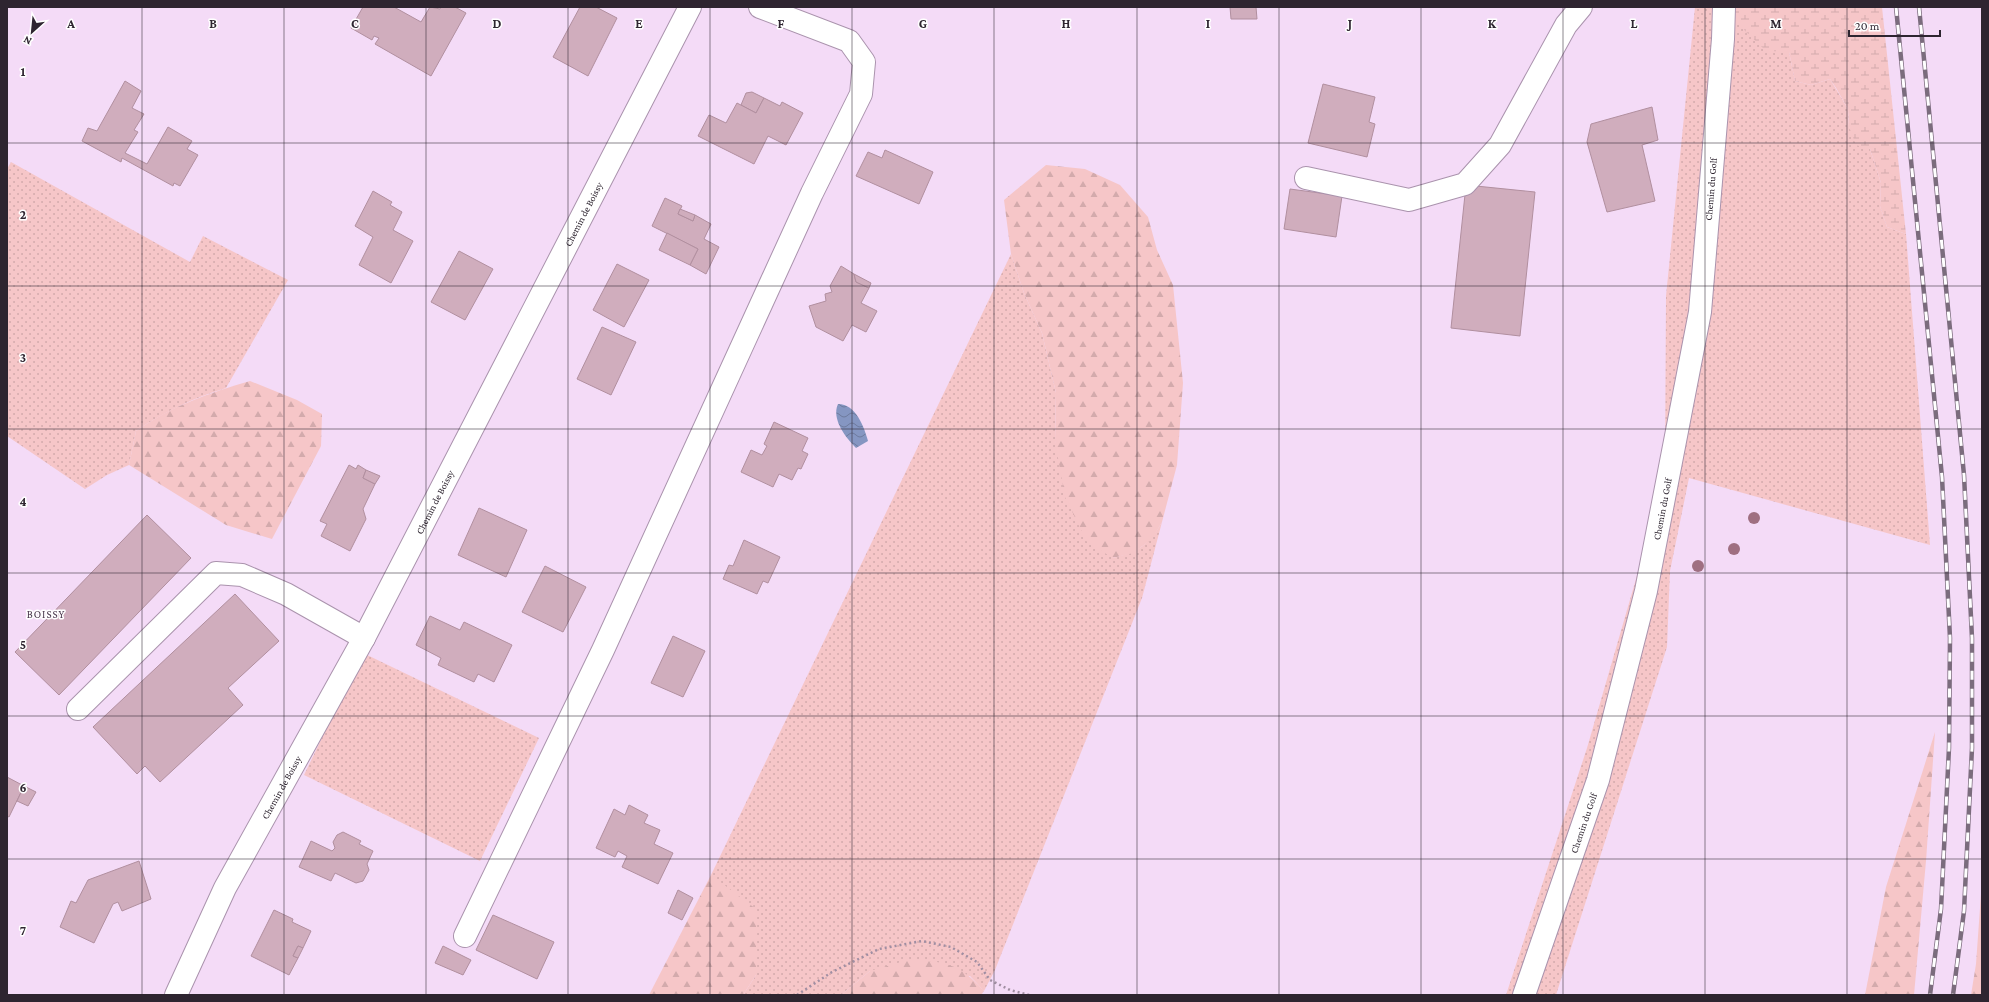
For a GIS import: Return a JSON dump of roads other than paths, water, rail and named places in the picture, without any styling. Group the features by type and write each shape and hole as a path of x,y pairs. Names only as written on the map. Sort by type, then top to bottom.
{"street":[{"name":"Chemin de Boissy","path":"176,995 225,888 364,638 690,7"},
{"path":"465,936 603,650 809,200 861,94 864,62 849,41 760,7"},
{"path":"1306,178 1409,200 1465,184 1500,145 1566,25 1581,7"},
{"name":"Chemin du Golf","path":"1524,995 1598,780 1646,591 1700,312 1723,39 1724,7"},
{"path":"78,709 216,573 242,575 286,594 364,638"}],"water":[{"path":"838,404 850,408 854,412 864,429 868,441 856,448 848,439 844,434 836,416"}],"railway":[{"path":"1896,7 1942,477 1950,638 1949,748 1941,909 1930,995"},
{"path":"1919,7 1964,475 1972,638 1972,748 1964,911 1953,995"}],"district":[{"name":"BOISSY","path":"46,614"}]}
